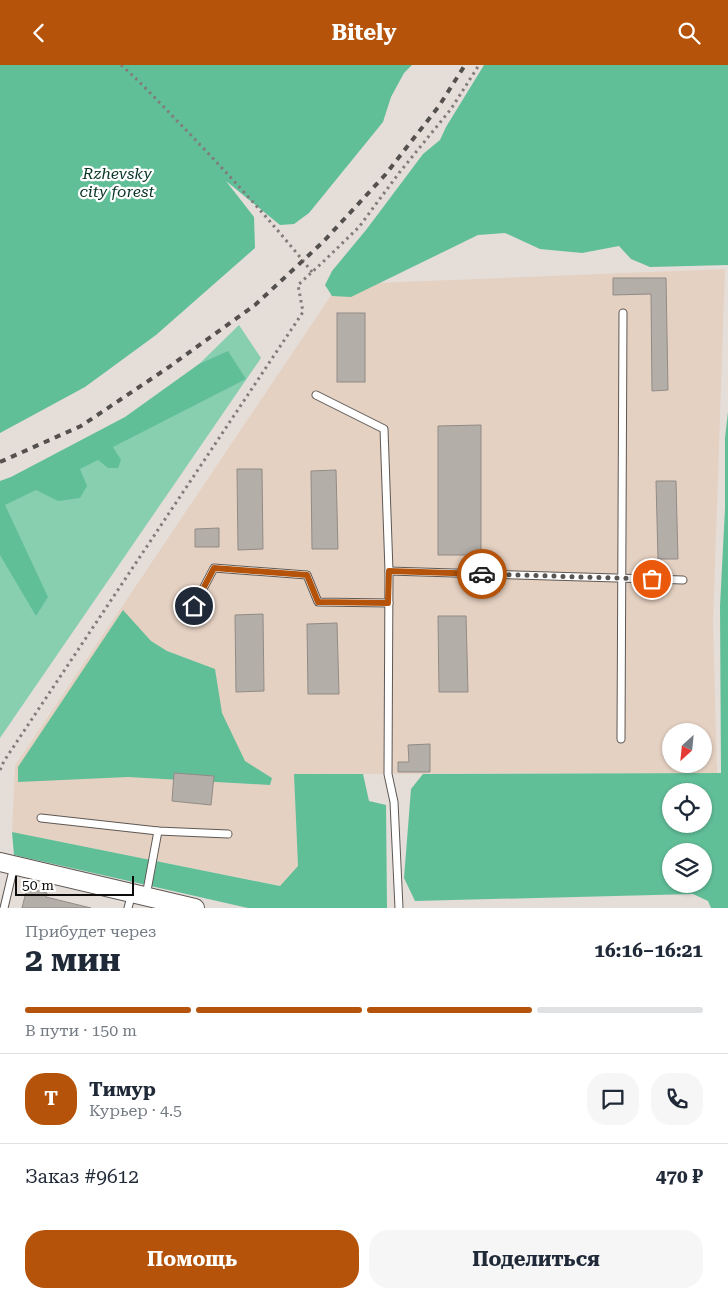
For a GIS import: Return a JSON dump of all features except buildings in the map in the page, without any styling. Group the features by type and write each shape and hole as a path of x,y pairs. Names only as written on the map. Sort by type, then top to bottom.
{"street":[{"path":"7,864 135,899 195,908"}],"lane":[{"path":"621,739 623,313"},
{"path":"316,395 384,429 389,571 388,774 394,802 399,908"},
{"path":"194,606 214,568 307,575 318,602 388,603"},
{"path":"389,571 682,580"},
{"path":"42,818 158,831 228,834"},
{"path":"135,899 158,831"},
{"path":"4,908 7,864"}],"path":[{"path":"121,65 137,79 215,160 282,234 312,272"},
{"path":"0,770 303,312 298,285 359,227 399,173 451,109 479,65"}],"shaded area":[{"path":"725,269 713,623 717,773 295,774 298,866 281,886 12,832 15,766 332,294 352,284"}],"green space":[{"name":"Rzhevsky city forest","path":"0,65 412,65 404,73 391,97 383,122 309,213 294,224 280,225 226,181 254,217 255,248 156,335 85,387 0,433"},
{"path":"484,65 728,65 728,265 650,267 631,259 619,246 582,253 540,249 505,233 478,235 351,297 332,296 325,285 332,271 366,230 423,154 440,140"},
{"path":"239,325 261,358 0,738 0,508 27,478 158,422 193,370"},
{"path":"228,351 246,379 113,447 121,460 118,468 108,468 98,460 80,469 87,486 80,498 58,501 36,490 5,505 48,597 36,616 0,555 0,481 125,417 199,364"},
{"path":"728,412 728,908 711,908 708,901 693,894 415,901 404,878 411,789 423,774 721,773 720,606 725,509 725,438"},
{"path":"123,610 151,641 167,651 215,669 222,713 245,761 272,778 270,785 128,777 18,782 18,767"},
{"path":"294,774 363,774 369,801 386,805 387,908 248,908 14,855 12,832 280,886 298,866"}],"railway":[{"path":"0,462 81,426 169,367 255,305 323,242 385,175 439,106 465,65"}],"way so far":[{"path":"482,574 652,579"}],"route":[{"path":"194,606 214,568 307,575 318,602 388,603 389,571 482,574"}]}
